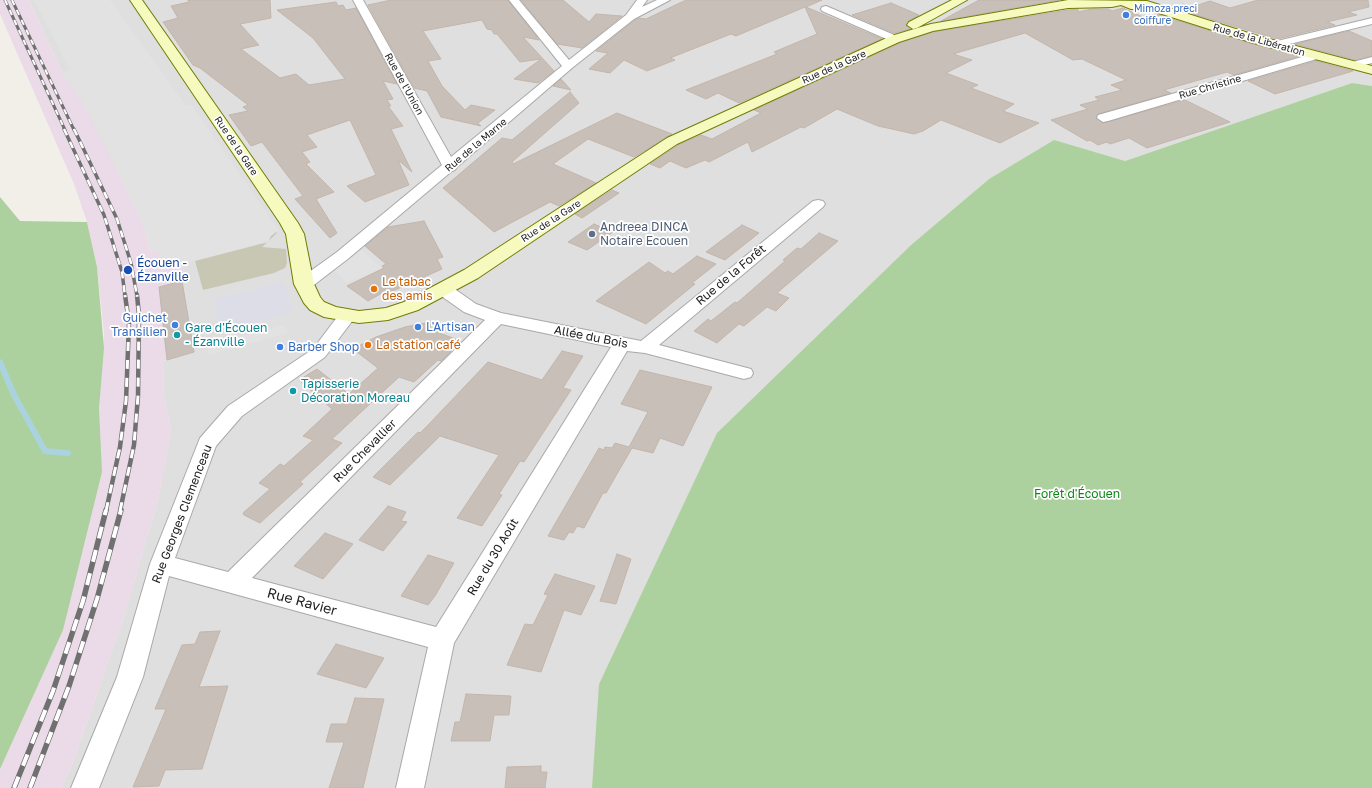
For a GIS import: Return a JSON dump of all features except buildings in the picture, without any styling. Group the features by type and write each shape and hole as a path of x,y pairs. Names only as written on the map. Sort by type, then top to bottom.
{"street":[{"name":"Rue de la Gare","path":"136,0 296,234 304,284 311,299 317,306 330,313 347,316 374,316 399,311 443,289 471,274 672,141 931,22 1068,4 1112,3 1120,0"},
{"name":"Rue de l'Union","path":"358,0 450,167"},
{"path":"514,0 568,66"},
{"name":"Rue de la Marne","path":"304,284 343,255 450,167 568,66 630,17 642,0"},
{"path":"630,17 665,0"},
{"path":"931,22 961,0"},
{"name":"Rue de la Libération","path":"1120,0 1131,5 1147,2 1273,45 1372,70"},
{"path":"826,9 895,39"},
{"path":"1273,45 1372,21"},
{"name":"Rue Christine","path":"1103,118 1316,56"},
{"path":"1353,65 1372,60"},
{"name":"Rue de la Forêt","path":"645,347 818,204"},
{"name":"Allée du Bois","path":"443,289 470,308 497,318 622,344 645,347 744,373"},
{"name":"Rue Georges Clemenceau","path":"85,788 130,677 160,564 207,443 235,411 319,353 347,316"},
{"name":"Rue Chevallier","path":"232,583 497,318"},
{"name":"Rue du 30 Août","path":"410,788 442,640 622,344"},
{"name":"Rue Ravier","path":"160,564 442,640"}],"shaded area":[{"path":"0,0 29,0 62,72 81,100 142,222 151,252 158,251 164,269 183,266 184,280 181,281 194,352 163,361 164,396 171,430 158,500 124,616 72,765 61,788 0,788 0,769 99,409 104,333 97,267 87,222 74,184 0,14"},
{"path":"29,0 1372,0 1372,86 1352,83 1125,161 1054,141 989,179 911,245 717,434 599,684 633,788 61,788 72,765 124,616 158,500 171,430 164,396 163,361 194,352 181,281 184,280 183,266 164,269 120,177 62,72"},
{"path":"34,0 110,0 186,106 191,104 279,230 271,236 268,242 164,269 158,251 151,252 142,222 81,100 62,72 70,70"},
{"path":"236,176 277,233 262,247 286,249 287,263 285,268 274,273 203,290 194,257"},
{"path":"360,249 382,268 346,283 334,270"},
{"path":"284,282 293,312 226,331 218,329 214,299"},
{"path":"284,325 288,333 209,355 208,345"}],"green space":[{"name":"Forêt d'Écouen","path":"1352,83 1372,86 1372,788 592,788 599,684 717,433 911,245 989,179 1054,140 1125,161"},
{"path":"0,197 20,221 87,222 97,267 104,348 99,409 102,472 63,630 0,769"}],"waterway":[{"path":"0,362 14,395 45,451 68,453"}],"railway":[{"path":"5,0 65,130"},
{"path":"12,0 74,130"},
{"path":"64,129 104,215 122,272 125,296"},
{"path":"74,129 117,219 131,263 137,296"},
{"path":"106,511 120,447 126,401 129,323 125,295"},
{"path":"120,511 134,445 138,396 139,315 137,295"},
{"path":"14,788 53,691 83,601 106,510"},
{"path":"30,788 69,686 97,599 121,510"}],"place":[{"name":"Mimoza preci coiffure","path":"1126,15"},
{"name":"Andreea DINCA Notaire Ecouen","path":"592,234"},
{"name":"Écouen - Ézanville","path":"128,270"},
{"name":"Le tabac des amis","path":"374,289"},
{"name":"Guichet Transilien","path":"175,325"},
{"name":"L'Artisan","path":"418,327"},
{"name":"Gare d'Écouen - Ézanville","path":"177,335"},
{"name":"La station café","path":"368,345"},
{"name":"Barber Shop","path":"280,347"},
{"name":"Tapisserie Décoration Moreau","path":"293,391"}]}
